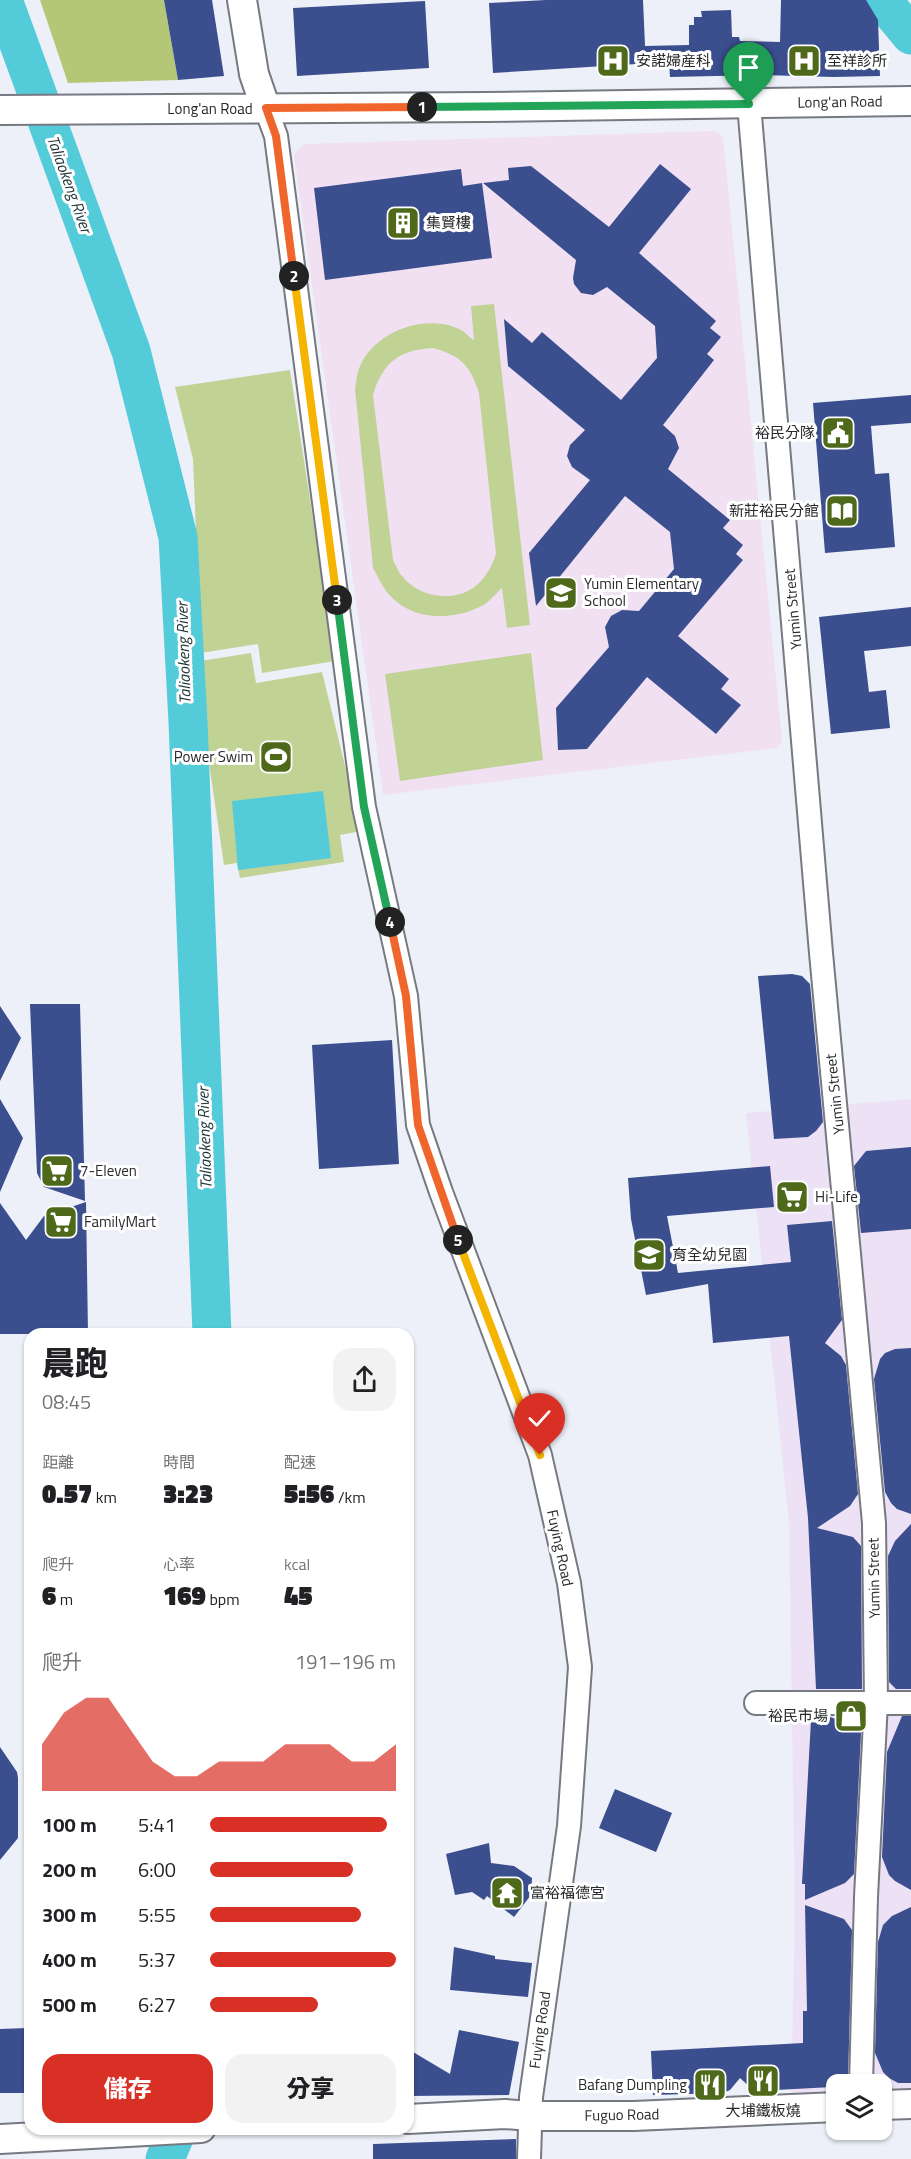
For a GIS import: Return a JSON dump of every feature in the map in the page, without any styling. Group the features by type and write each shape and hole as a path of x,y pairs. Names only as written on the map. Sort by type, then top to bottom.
{"street":[{"name":"Fuying Road","path":"242,0 254,74 276,136 364,807 406,996 418,1125 540,1455 569,1583 580,1667 569,1826 531,2097 529,2159"},
{"name":"Long'an Road","path":"0,110 911,101"},
{"name":"Yumin Street","path":"749,104 818,918 874,1523 876,1702 866,1897 861,2074"},
{"path":"756,1702 911,1703"},
{"path":"892,2105 911,2104"},
{"name":"Fuguo Road","path":"414,2119 505,2114 634,2116 826,2108"},
{"path":"0,2139 97,2135"}],"shaded area":[{"name":"Yumin Elementary School","path":"714,131 723,137 782,741 777,748 383,795 294,155 304,144"},
{"name":"裕民市場","path":"911,1099 911,2091 892,2092 892,2074 826,2074 826,2097 791,2099 795,1912 789,1521 746,1113"}],"green space":[{"path":"40,0 164,0 178,80 68,83"},
{"path":"494,304 530,625 507,628 502,588 485,604 464,613 441,616 417,613 389,595 373,568 355,389 359,369 368,353 390,334 419,324 434,323 449,326 463,331 474,340 471,306","holes":["433,348 451,354 463,363 472,375 479,393 496,554 490,569 480,582 461,594 451,596 429,594 419,590 402,576 393,560 373,395 382,374 394,360 411,352"]},
{"path":"290,370 335,661 262,673 258,644 201,653 193,459 175,387"},
{"name":"Power Swim","path":"251,653 256,683 322,672 361,831 340,835 344,862 240,878 237,863 224,865 194,662"},
{"path":"531,653 543,760 400,781 385,674"}],"water":[{"path":"323,791 331,858 238,870 232,801"}],"building":[{"path":"164,0 212,0 224,76 178,80"},
{"path":"546,0 643,0 645,46 689,45 689,25 694,25 694,17 702,17 701,11 731,10 732,37 739,37 740,41 780,42 781,0 866,0 878,20 880,76 670,77 669,62 493,73 489,3"},
{"path":"425,1 429,68 297,76 293,8"},
{"path":"660,164 691,189 639,253 716,321 710,328 721,337 707,354 714,360 663,425 675,436 679,448 668,469 730,520 723,528 743,545 736,554 743,560 678,636 729,679 721,689 741,705 716,734 647,677 587,749 558,750 556,708 609,647 605,627 611,616 622,610 639,611 674,569 670,532 625,496 536,606 529,553 590,480 572,467 567,456 570,445 585,430 508,366 504,319 532,343 542,332 621,400 657,358 655,326 607,287 593,295 581,293 574,284 573,278 576,260 483,183 509,180 508,168 531,166 609,227"},
{"name":"集賢樓","path":"461,169 463,186 482,183 492,258 325,280 314,188"},
{"path":"911,395 911,423 871,426 875,474 889,473 895,547 825,553 813,403"},
{"path":"911,607 911,646 864,651 869,692 886,690 890,728 831,734 819,617"},
{"path":"792,974 802,976 810,984 823,1122 808,1137 774,1139 758,976"},
{"path":"30,1004 80,1004 85,1201 44,1187 37,1173"},
{"path":"0,1006 21,1038 0,1081"},
{"path":"392,1040 399,1164 319,1169 312,1045"},
{"path":"0,1099 23,1138 0,1192"},
{"path":"911,1147 911,1229 861,1233 854,1166 866,1151"},
{"path":"770,1166 774,1207 667,1216 678,1273 791,1262 787,1225 832,1221 842,1320 825,1343 841,1356 846,1365 858,1494 850,1506 817,1528 853,1537 861,1546 862,1689 816,1689 808,1518 789,1336 713,1343 708,1284 646,1295 631,1219 628,1178"},
{"path":"86,1202 88,1328 24,1328 24,1334 0,1334 0,1203 26,1240 44,1216"},
{"path":"911,1348 911,1514 897,1509 885,1492 874,1379 880,1359 885,1353 895,1349"},
{"path":"911,1524 911,1689 896,1689 889,1682 888,1556 895,1541"},
{"path":"817,1716 828,1716 855,1727 861,1733 854,1874 845,1883 805,1900 805,1884 802,1884 811,1720 817,1721"},
{"path":"902,1716 911,1716 911,1890 889,1875 882,1857 887,1752"},
{"path":"0,1747 17,1772 18,1838 0,1860"},
{"path":"615,1789 672,1813 656,1852 599,1828"},
{"path":"489,1843 491,1863 514,1866 532,1878 531,1895 514,1917 487,1896 484,1900 472,1892 455,1895 446,1854"},
{"path":"805,1905 844,1919 852,1930 848,2074 826,2074 826,2087 759,2091 752,2089 740,2078 730,2090 723,2093 653,2095 651,2051 803,2043 803,2011 807,2011"},
{"path":"911,1907 911,2083 898,2083 892,2080 892,2074 885,2074 875,2053 878,1942 883,1925 892,1916"},
{"path":"454,1947 495,1956 495,1959 532,1963 528,1997 450,1990"},
{"path":"24,2028 24,2093 0,2093 0,2029"},
{"path":"459,2030 519,2042 509,2095 414,2096 414,2053 450,2074"},
{"path":"516,2139 516,2159 373,2159 373,2144"}],"waterway":[{"name":"Taliaokeng River","path":"3,0 131,351 178,537 188,722 212,1328"},
{"path":"882,0 911,35"},
{"name":"Taliaokeng River","path":"165,2159 175,2135"}],"place":[{"name":"安諾婦産科","path":"613,61"},
{"name":"至祥診所","path":"804,61"},
{"name":"集賢樓","path":"403,223"},
{"name":"裕民分隊","path":"838,433"},
{"name":"新莊裕民分館","path":"842,511"},
{"name":"Yumin Elementary School","path":"561,593"},
{"name":"Power Swim","path":"276,757"},
{"name":"7-Eleven","path":"57,1171"},
{"name":"Hi-Life","path":"792,1197"},
{"name":"FamilyMart","path":"61,1222"},
{"name":"育全幼兒園","path":"649,1255"},
{"name":"裕民市場","path":"851,1716"},
{"name":"富裕福德宮","path":"507,1893"},
{"name":"大埔鐵板燒","path":"763,2081"},
{"name":"Bafang Dumpling","path":"710,2085"}],"route":[{"path":"540,1455 418,1125 406,996 364,807 276,136 266,108 749,104"}]}
